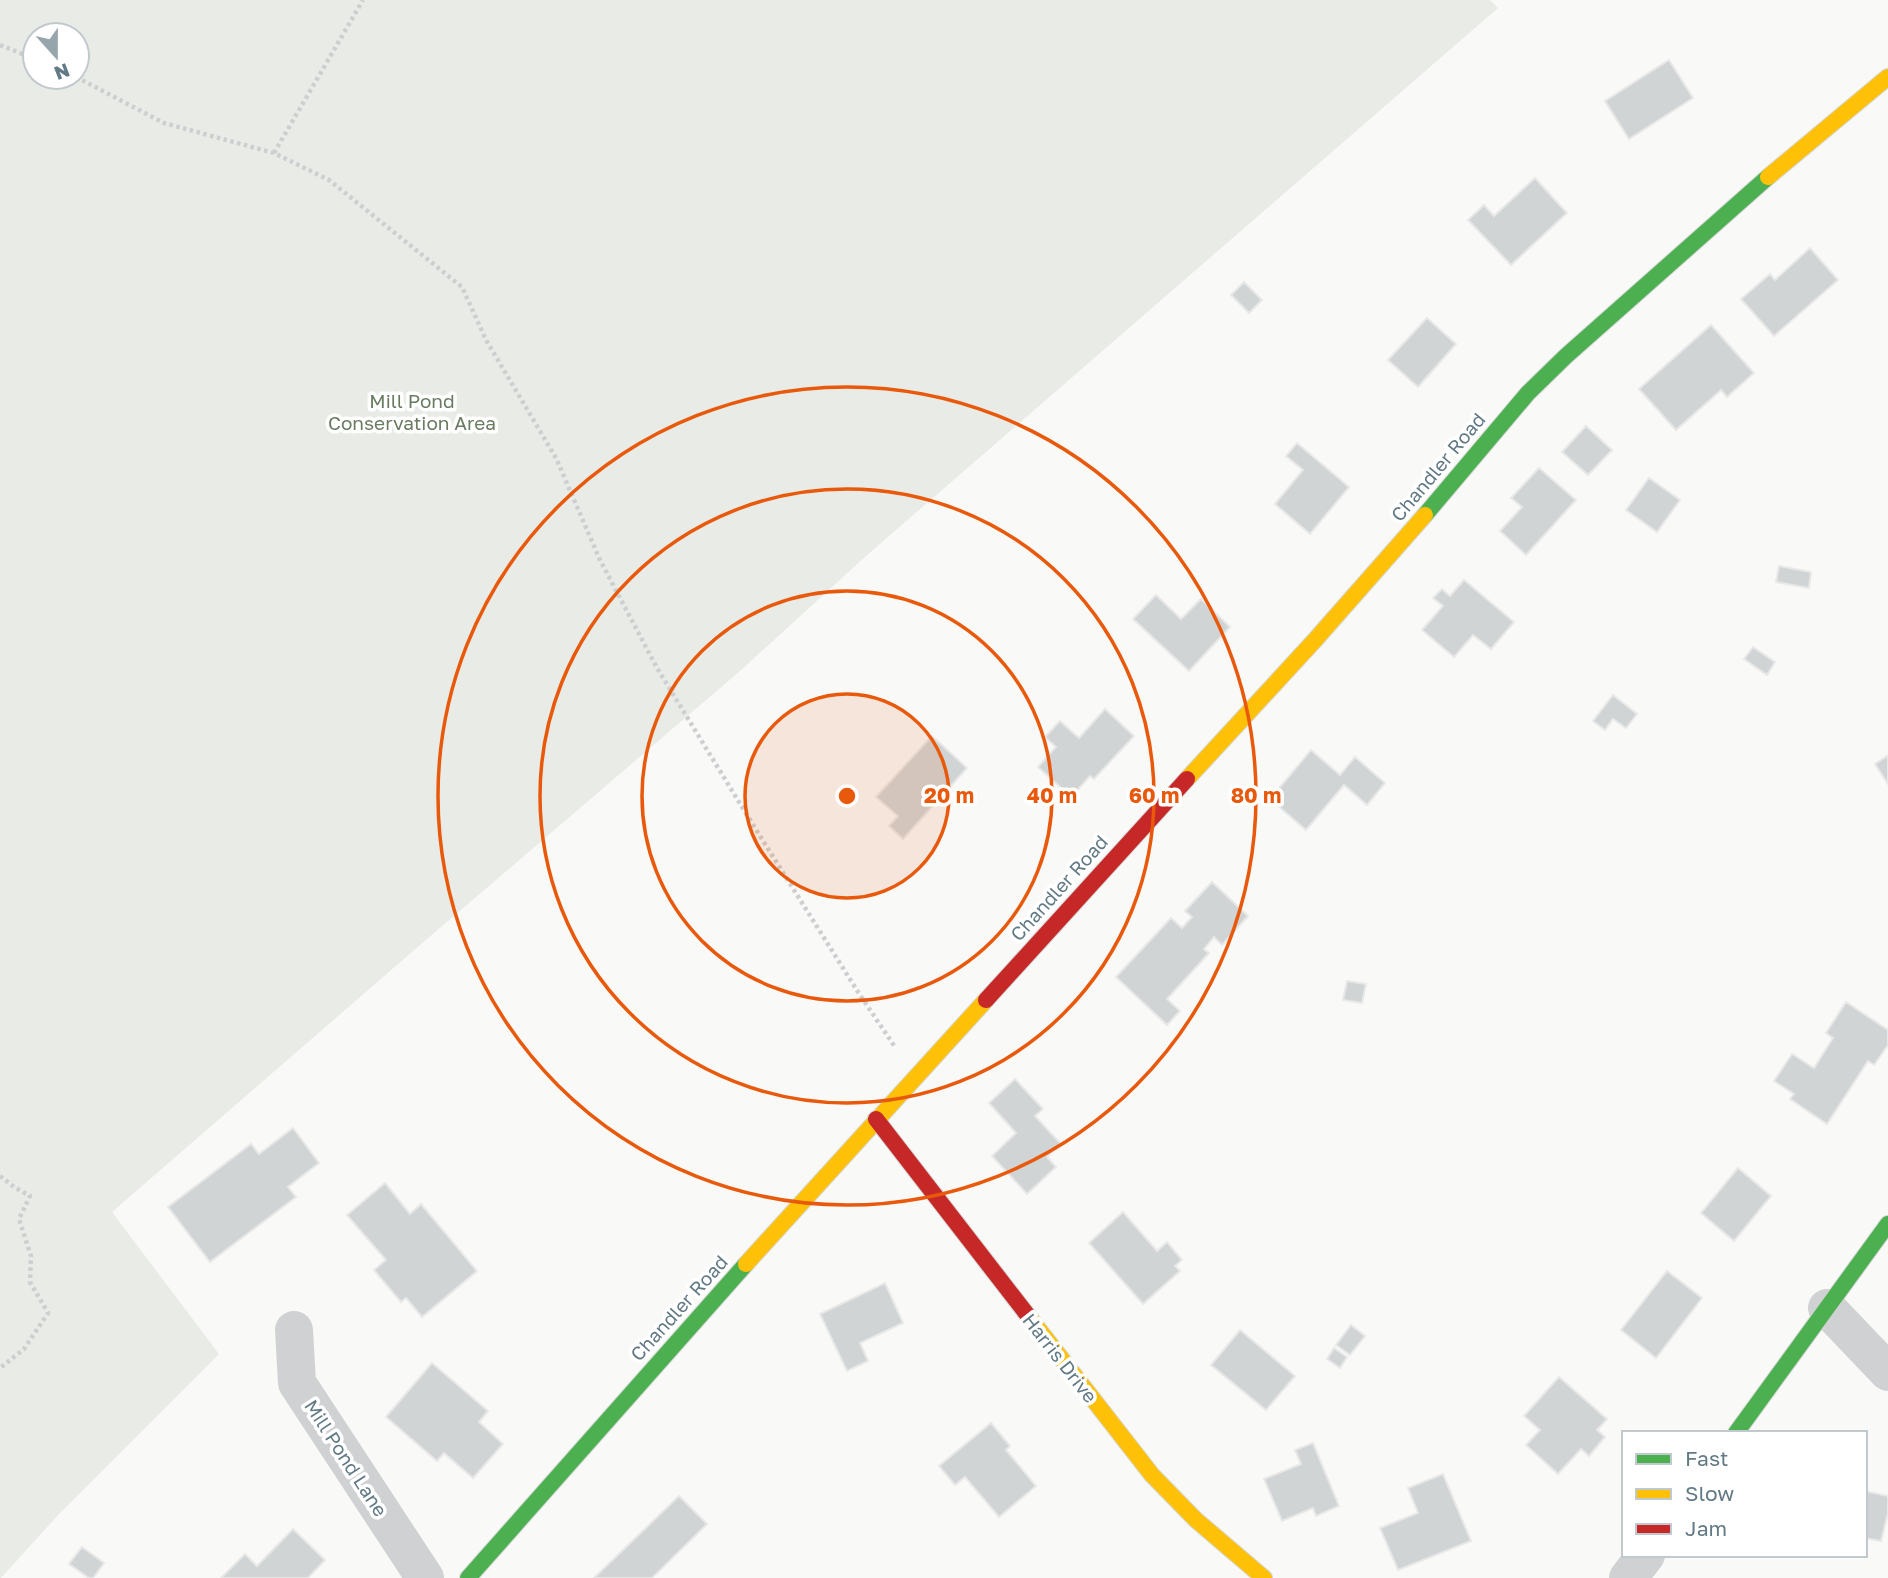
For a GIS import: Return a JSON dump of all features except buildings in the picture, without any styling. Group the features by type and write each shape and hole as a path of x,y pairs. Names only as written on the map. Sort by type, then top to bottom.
{"street":[{"name":"Chandler Road","path":"468,1578 876,1119 1332,621 1528,393 1767,178 1888,77"},
{"name":"Harris Drive","path":"876,1119 1152,1475 1196,1520 1264,1578"},
{"path":"1737,1431 1888,1224"},
{"path":"1827,1308 1888,1372"},
{"name":"Mill Pond Lane","path":"294,1330 297,1383 425,1578"},
{"path":"1628,1578 1644,1557"}],"path":[{"path":"274,153 363,0"},
{"path":"0,45 21,53"},
{"path":"91,85 164,123 274,153 329,180 462,287 486,340 556,458 600,560 657,668 858,992 916,1076"},
{"path":"0,1176 30,1196 19,1219 31,1256 30,1282 48,1313 24,1349 0,1368"}],"green space":[{"name":"Mill Pond Conservation Area","path":"0,0 1490,0 1498,8 866,556 740,671 112,1212 219,1354 59,1514 1,1578"}],"traffic: fast":[{"path":"1425,515 1528,393 1768,177"},
{"path":"1737,1431 1888,1224"},
{"path":"468,1578 746,1264"}],"traffic: slow":[{"path":"1768,177 1888,77"},
{"path":"1187,779 1425,515"},
{"path":"746,1264 986,1000"},
{"path":"1029,1317 1152,1475 1196,1520 1264,1578"}],"traffic: jam":[{"path":"986,1000 1187,779"},
{"path":"876,1119 1029,1317"}]}
